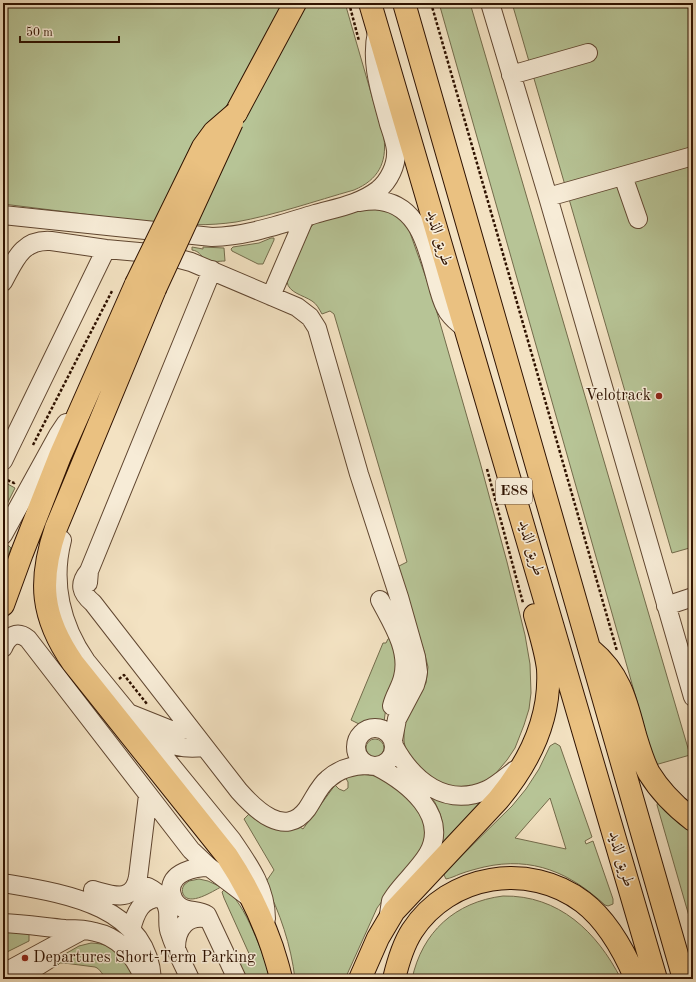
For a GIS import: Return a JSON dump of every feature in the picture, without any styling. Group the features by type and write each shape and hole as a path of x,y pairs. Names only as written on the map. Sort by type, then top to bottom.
{"highway":[{"path":"281,979 266,929 254,901 239,874 73,664 62,648 54,632 48,615 45,597 46,562 54,533 69,496 145,287 203,146 214,132 236,113 295,3"},
{"name":"طريق الذيد","path":"370,3 656,979"},
{"name":"طريق الذيد","path":"404,3 684,979"},
{"path":"3,605 60,456 82,407 145,287"},
{"path":"360,979 378,938 387,923 403,901 510,786 528,757 541,727 545,711 548,668 527,585 527,565 530,546"},
{"path":"589,648 605,663 618,682 626,702 639,749 649,772 672,802 693,820"},
{"path":"394,979 399,958 411,932 432,907 449,895 467,886 486,880 507,877 528,878 548,883 584,903 600,919 614,937 626,957 636,979"}],"street":[{"path":"490,3 548,197 693,697"},
{"path":"358,202 383,186 392,172 396,158 394,141 376,74 374,51 378,30"},
{"path":"511,75 588,53"},
{"path":"548,197 693,156"},
{"path":"623,176 638,219"},
{"path":"3,215 212,237 244,234 358,202 374,201 388,203 401,208 412,218 421,231 447,312 466,329"},
{"path":"266,294 297,220"},
{"path":"3,282 23,249 36,242 51,241 175,257 212,270 266,294 304,311 310,317 317,328 359,474 414,649 418,672 415,685 397,719 391,740"},
{"path":"4,459 106,249"},
{"path":"212,270 89,571 82,582 84,594 93,603 239,791 255,809 275,821 286,822 297,818 306,810 326,780 332,775 345,768 353,766 372,766 387,762 391,758 391,707 403,677 405,660 395,628 380,600"},
{"path":"3,535 58,435 82,407"},
{"path":"69,496 72,510 63,535 58,559 60,602 68,630 86,661 232,840 254,872 264,901 266,929"},
{"path":"666,606 693,598"},
{"path":"3,648 5,642 12,636 20,635 28,639 191,850 209,867 254,901"},
{"path":"128,713 171,730 190,728"},
{"path":"387,923 392,901 395,895 428,853 432,845 434,832 432,818 424,804 403,783 360,759 357,754 356,744 364,731 369,729 379,729 391,740 405,765 418,778 440,792 459,795 478,793 495,786 528,757"},
{"path":"144,732 174,746 183,748 204,747"},
{"path":"94,890 120,896 130,893 137,884 148,795"},
{"path":"209,867 201,867 186,871 174,881 171,888 172,894 178,905 187,910 203,912 207,916 237,979"},
{"path":"3,883 53,892 80,899 116,917 131,930 142,946 149,962 152,979"},
{"path":"137,884 153,890 161,898 167,908 168,930 190,979"},
{"path":"131,930 136,912 142,905 152,899 161,898"},
{"path":"176,948 179,930 187,922 198,918 210,920"},
{"path":"3,922 82,930 113,939 122,945 137,962 144,979"},
{"path":"3,972 5,974 82,930"},
{"path":"36,978 30,973 82,930"},
{"path":"3,972 36,978"}],"path":[{"path":"349,3 361,48"},
{"path":"431,3 618,653"},
{"path":"32,448 114,287"},
{"path":"486,467 524,606"},
{"path":"3,478 14,483 17,476"},
{"path":"108,688 124,675 149,706"}],"green space":[{"path":"3,3 345,3 384,138 384,155 379,170 369,181 354,190 265,216 236,222 216,224 196,225 156,223 3,204"},
{"path":"439,3 470,3 690,755 655,765"},
{"name":"Velotrack","path":"512,3 693,3 693,547 672,553"},
{"path":"366,207 393,212 408,227 432,295 480,462 507,562 525,635 530,664 531,693 529,709 515,748 491,779 466,790 433,783 406,752 404,729 406,718 426,683 428,667 397,567 407,562 334,314 330,311 322,314 314,302 290,289 287,282 310,228 315,223"},
{"path":"274,238 274,240 263,264 258,264 232,251 231,249 233,247 259,243"},
{"path":"192,247 203,249 203,247 224,248 225,261 207,260 198,252 192,250"},
{"path":"4,482 15,488 3,512 3,483"},
{"path":"6,545 11,548 3,571 3,546"},
{"path":"391,637 400,661 386,707 384,722 371,721 361,725 351,720 383,643 386,643"},
{"path":"371,739 379,739 384,744 382,755 379,757 371,757 366,752 366,744"},
{"path":"555,743 560,746 592,837 585,841 586,844 593,841 613,899 613,904 608,906 578,884 564,876 535,866 502,864 475,869 446,879 444,875 444,873 512,806 526,789 539,769 550,746","holes":["550,798 566,849 515,838"]},
{"path":"361,774 383,777 389,780 421,812 428,842 377,908 345,979 295,979 291,954 284,930 265,883 274,870 244,819 249,814 266,825 297,825 303,829 335,785 344,791 348,788 348,782 344,775"},
{"path":"431,796 484,800 442,843 443,830 441,818"},
{"path":"658,801 693,829 693,930 657,805"},
{"path":"199,879 221,887 196,899 186,898 182,892 184,885 189,881"},
{"path":"225,889 240,905 253,930 271,979 246,979 240,964 251,958 224,898 222,892"},
{"path":"503,896 523,897 542,902 559,909 588,932 600,946 621,979 412,979 417,962 424,947 443,922 470,905 486,899"},
{"path":"3,926 29,928 29,941 3,954"},
{"path":"91,943 108,946 114,949 123,959 135,979 108,979 99,969 95,967 60,963 56,967 51,962 79,946"}],"place":[{"name":"Velotrack","path":"659,396"},
{"name":"Departures Short-Term Parking","path":"25,958"}]}
